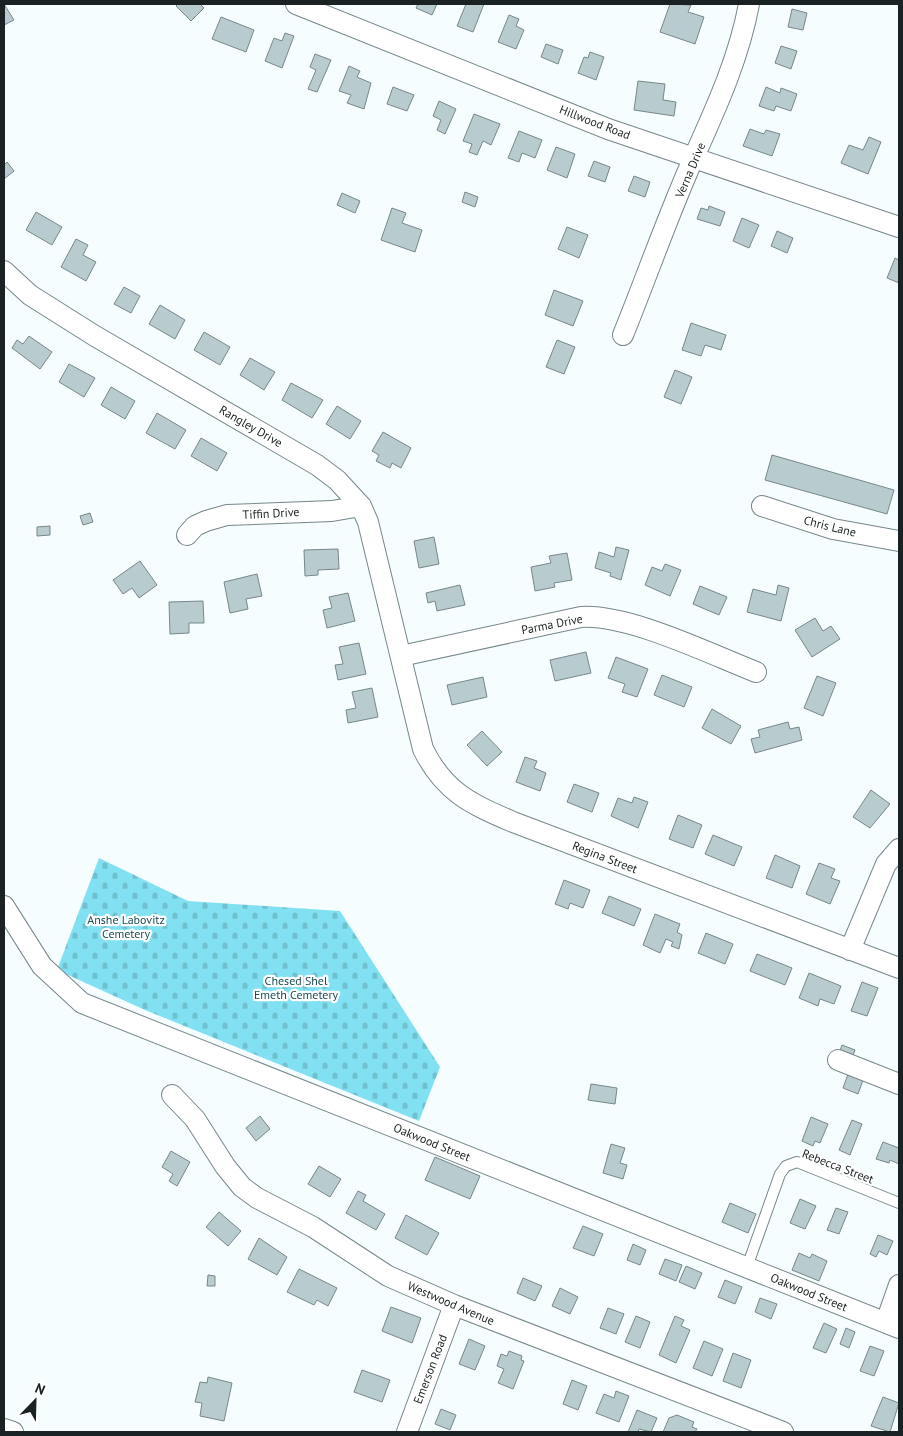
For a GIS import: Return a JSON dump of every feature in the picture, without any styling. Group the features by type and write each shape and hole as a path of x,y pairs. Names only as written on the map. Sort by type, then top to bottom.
{"street":[{"name":"Hillwood Road","path":"296,4 608,129 899,227"},
{"name":"Verna Drive","path":"624,334 694,157 720,99 742,35 749,4"},
{"name":"Rangley Drive","path":"5,275 30,295 95,336 317,465 337,480 361,506 370,530 401,656"},
{"name":"Tiffin Drive","path":"187,535 195,526 227,515 332,510 361,506"},
{"name":"Chris Lane","path":"762,506 833,529 899,541"},
{"name":"Parma Drive","path":"401,656 596,616 640,627 756,672"},
{"name":"Regina Street","path":"401,656 423,749 432,767 460,797 513,822 899,968"},
{"path":"850,950 886,864 899,849"},
{"name":"Oakwood Street","path":"4,906 42,966 82,1002 892,1325"},
{"path":"838,1060 899,1084"},
{"name":"Westwood Avenue","path":"172,1095 195,1119 225,1166 257,1198 313,1226 388,1276 454,1305 783,1432"},
{"path":"892,1325 899,1286"},
{"name":"Emerson Road","path":"407,1432 454,1305"},
{"path":"4,1430 13,1432"}],"lane":[{"name":"Rebecca Street","path":"747,1267 780,1174 791,1163 796,1162 899,1204"}],"green space":[{"name":"Chesed Shel Emeth Cemetery","path":"99,858 188,901 340,911 440,1067 419,1121 145,1010 57,970"}],"building":[{"path":"4,4 14,20 4,25"},
{"path":"178,4 200,4 204,8 191,21 176,6"},
{"path":"418,4 437,4 432,15 416,8"},
{"path":"466,4 484,4 473,32 457,26"},
{"path":"670,4 691,5 688,12 704,17 695,44 660,32"},
{"path":"792,9 807,13 803,30 788,27"},
{"path":"509,15 519,19 516,26 524,30 516,49 498,42"},
{"path":"221,17 254,30 246,52 212,39"},
{"path":"285,33 294,36 282,68 265,61 274,38 282,41"},
{"path":"546,44 563,50 558,64 541,57"},
{"path":"781,46 797,51 791,69 775,63"},
{"path":"590,52 604,57 596,80 578,73 584,57 588,58"},
{"path":"315,54 331,60 317,92 308,89 316,70 310,67"},
{"path":"349,66 360,71 357,77 371,83 364,109 347,103 351,95 339,91"},
{"path":"638,81 665,84 663,100 676,102 674,116 634,110"},
{"path":"393,87 414,95 407,111 387,104"},
{"path":"766,87 780,93 781,88 797,94 791,111 776,106 774,111 759,106"},
{"path":"439,101 456,109 445,134 437,130 441,120 433,116"},
{"path":"474,114 500,124 491,145 483,141 477,155 469,152 472,144 463,141"},
{"path":"750,129 764,134 766,130 780,134 772,156 743,146"},
{"path":"519,131 542,140 535,158 522,153 519,162 508,158"},
{"path":"869,137 881,142 868,174 841,163 849,145 863,150"},
{"path":"556,147 575,154 567,178 547,170"},
{"path":"594,161 610,167 605,182 588,176"},
{"path":"7,162 14,171 4,179 4,165"},
{"path":"634,176 650,182 645,197 628,191"},
{"path":"465,192 478,197 475,207 462,202"},
{"path":"342,193 360,201 355,213 337,205"},
{"path":"709,206 725,212 720,226 697,219 701,208 708,210"},
{"path":"392,208 406,213 402,223 422,230 415,252 381,240"},
{"path":"36,212 62,227 52,245 26,230"},
{"path":"742,218 759,225 749,248 733,241"},
{"path":"567,227 588,235 579,258 558,249"},
{"path":"777,231 793,238 787,253 771,246"},
{"path":"76,239 88,245 83,255 96,262 86,281 61,267"},
{"path":"895,258 899,260 899,283 887,278"},
{"path":"124,287 140,296 131,313 114,304"},
{"path":"554,290 583,301 573,326 545,315"},
{"path":"160,305 185,320 175,339 149,324"},
{"path":"691,323 726,335 721,350 705,345 701,356 682,350"},
{"path":"204,332 230,347 220,365 194,350"},
{"path":"29,336 52,352 40,369 12,348 17,340 23,344"},
{"path":"557,340 575,347 564,374 546,367"},
{"path":"250,358 275,372 264,390 240,375"},
{"path":"69,364 95,378 84,397 59,382"},
{"path":"675,370 692,377 681,404 664,397"},
{"path":"291,383 323,400 312,418 282,400"},
{"path":"111,387 135,401 125,419 101,405"},
{"path":"337,406 361,421 350,439 326,424"},
{"path":"157,413 186,430 175,449 146,433"},
{"path":"383,432 411,448 401,468 392,463 390,468 376,461 379,455 372,451"},
{"path":"201,438 227,453 217,471 191,456"},
{"path":"772,455 894,490 887,514 765,480"},
{"path":"90,513 93,522 83,525 80,516"},
{"path":"50,526 50,535 37,536 37,527"},
{"path":"434,537 439,564 419,568 414,541"},
{"path":"616,547 629,550 621,580 610,576 611,573 595,568 599,552 614,557"},
{"path":"338,549 339,569 318,570 318,575 305,576 304,550"},
{"path":"567,553 572,580 554,583 555,587 535,591 531,567 551,563 549,556"},
{"path":"140,561 157,585 139,598 132,588 123,594 113,580"},
{"path":"665,564 681,570 670,596 645,585 652,567 662,571"},
{"path":"257,574 262,596 246,599 248,609 230,613 224,582"},
{"path":"460,585 465,605 437,611 435,601 428,603 426,593"},
{"path":"778,585 789,588 781,621 747,612 753,589 776,595"},
{"path":"700,586 727,597 719,615 693,604"},
{"path":"348,593 355,621 327,628 323,610 332,608 329,597"},
{"path":"203,601 204,623 189,623 189,633 170,634 169,602"},
{"path":"815,618 823,631 831,626 840,639 812,657 795,630"},
{"path":"359,643 366,674 338,680 335,665 343,664 339,647"},
{"path":"586,652 591,673 555,681 550,660"},
{"path":"616,657 648,669 637,697 622,692 625,684 608,678"},
{"path":"662,675 692,687 684,707 654,695"},
{"path":"817,676 836,683 823,716 804,708"},
{"path":"483,677 487,697 452,705 447,685"},
{"path":"372,688 378,717 348,723 346,710 356,708 352,692"},
{"path":"712,709 741,726 731,744 702,728"},
{"path":"788,722 790,729 799,727 802,740 755,753 751,739 760,737 758,730"},
{"path":"482,731 502,752 487,766 467,745"},
{"path":"525,757 537,761 534,768 546,773 540,791 516,782"},
{"path":"574,784 599,793 592,812 567,802"},
{"path":"871,790 890,804 870,828 853,817"},
{"path":"634,797 648,802 638,828 611,816 618,798 632,803"},
{"path":"678,815 702,825 693,848 669,839"},
{"path":"713,835 742,847 734,866 705,854"},
{"path":"775,855 800,866 792,888 766,878"},
{"path":"819,863 835,869 831,878 840,881 830,904 806,894"},
{"path":"564,880 590,890 583,908 570,903 568,909 555,904"},
{"path":"609,896 641,909 634,926 602,913"},
{"path":"655,914 680,924 677,932 682,935 679,949 671,946 673,942 666,939 660,953 643,945"},
{"path":"706,933 733,944 725,964 698,953"},
{"path":"757,954 792,968 785,985 750,971"},
{"path":"809,973 841,986 834,1004 820,999 818,1006 799,998"},
{"path":"862,982 878,988 867,1016 851,1011"},
{"path":"842,1045 855,1050 852,1058 839,1053"},
{"path":"848,1074 863,1080 858,1094 843,1088"},
{"path":"591,1084 617,1088 615,1104 588,1100"},
{"path":"260,1116 270,1129 256,1141 246,1128"},
{"path":"811,1117 828,1124 820,1143 815,1141 813,1146 802,1141"},
{"path":"852,1120 862,1124 850,1155 839,1150"},
{"path":"883,1142 899,1148 899,1164 890,1160 889,1163 876,1159"},
{"path":"611,1144 625,1148 620,1163 627,1165 623,1179 603,1173"},
{"path":"171,1151 190,1162 177,1186 169,1181 173,1174 162,1167"},
{"path":"435,1157 480,1176 470,1199 425,1180"},
{"path":"319,1166 341,1179 330,1197 308,1184"},
{"path":"358,1191 366,1195 363,1201 385,1214 376,1230 346,1213"},
{"path":"800,1199 816,1206 805,1229 790,1223"},
{"path":"730,1203 756,1214 748,1233 722,1222"},
{"path":"836,1208 848,1212 839,1234 827,1230"},
{"path":"219,1212 241,1231 228,1246 206,1227"},
{"path":"406,1215 439,1233 427,1255 395,1238"},
{"path":"583,1226 603,1234 594,1256 573,1248"},
{"path":"878,1235 893,1241 887,1255 879,1251 876,1257 870,1254"},
{"path":"259,1238 287,1257 277,1275 248,1259"},
{"path":"633,1244 646,1250 640,1265 627,1260"},
{"path":"799,1253 810,1258 812,1254 827,1261 819,1281 792,1270"},
{"path":"665,1259 682,1265 676,1281 659,1274"},
{"path":"686,1266 702,1273 695,1289 679,1282"},
{"path":"299,1269 337,1288 328,1306 317,1300 314,1305 287,1292"},
{"path":"208,1275 215,1276 215,1286 207,1286"},
{"path":"523,1278 542,1286 535,1301 517,1293"},
{"path":"725,1280 742,1287 735,1304 718,1297"},
{"path":"560,1288 578,1297 570,1314 552,1306"},
{"path":"760,1298 777,1304 771,1319 755,1312"},
{"path":"391,1307 421,1318 412,1343 382,1331"},
{"path":"608,1308 624,1314 616,1334 600,1328"},
{"path":"636,1316 650,1322 640,1348 625,1342"},
{"path":"675,1316 684,1320 681,1326 690,1330 676,1363 659,1355"},
{"path":"824,1323 837,1329 826,1353 813,1348"},
{"path":"846,1328 855,1332 849,1348 840,1344"},
{"path":"469,1339 485,1346 475,1370 459,1364"},
{"path":"704,1341 723,1349 712,1376 693,1368"},
{"path":"870,1346 884,1351 874,1376 860,1371"},
{"path":"509,1351 522,1356 521,1360 524,1361 513,1389 498,1383 504,1369 497,1366 501,1354 507,1356"},
{"path":"733,1353 751,1360 741,1388 723,1381"},
{"path":"362,1370 390,1380 382,1402 354,1392"},
{"path":"208,1377 232,1383 224,1421 200,1416 202,1403 195,1402 200,1382 207,1383"},
{"path":"572,1380 587,1386 578,1410 563,1404"},
{"path":"616,1391 629,1396 619,1422 596,1413 604,1394 614,1398"},
{"path":"883,1397 899,1403 890,1432 871,1426"},
{"path":"441,1409 456,1415 450,1430 435,1424"},
{"path":"637,1410 657,1418 651,1432 639,1429 638,1432 628,1432"},
{"path":"677,1415 694,1422 692,1427 697,1429 695,1432 663,1432 669,1418"}],"park label":[{"name":"Anshe Labovitz Cemetery","path":"126,926"}]}
